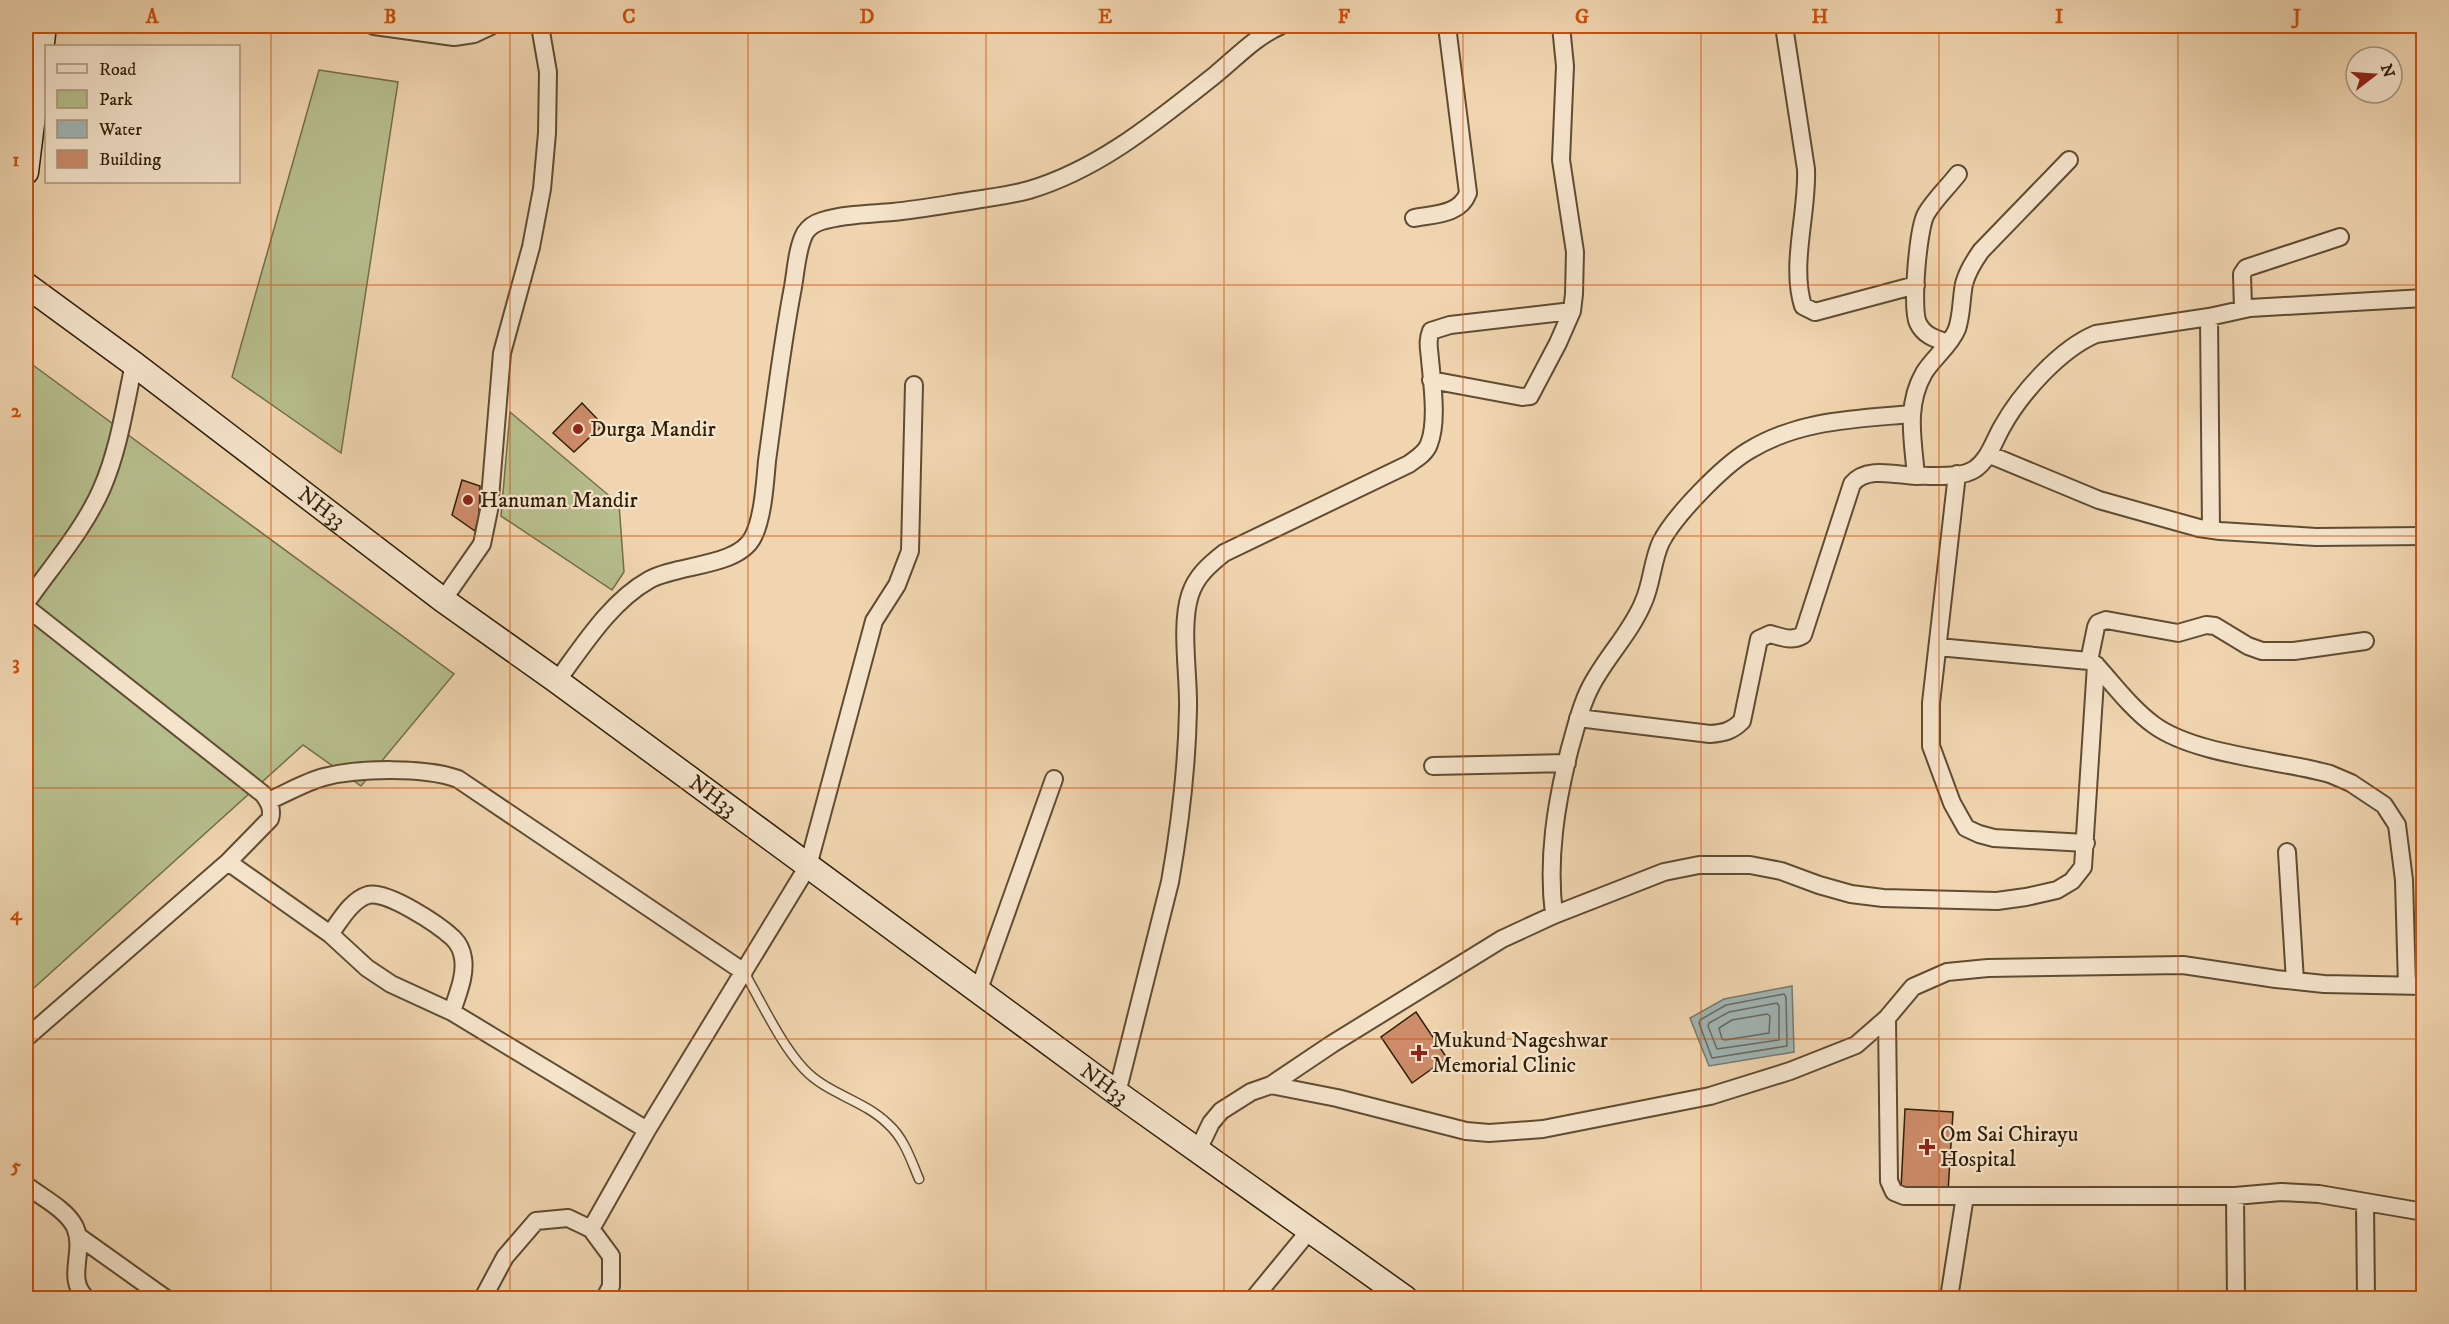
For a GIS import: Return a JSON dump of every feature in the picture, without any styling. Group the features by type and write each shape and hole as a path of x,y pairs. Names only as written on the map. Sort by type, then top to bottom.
{"main road":[{"path":"26,172 44,26"},
{"name":"NH33","path":"26,285 134,364 443,600 557,681 1117,1093 1405,1299"}],"street":[{"path":"374,26 454,37 474,34 491,26"},
{"path":"443,600 482,544 489,510 502,352 531,247 542,189 547,133 548,72 540,26"},
{"path":"557,681 610,613 633,591 651,579 674,570 732,556 745,547 754,536 764,483 788,315 800,250 804,235 810,227 819,221 838,217 909,210 1012,194 1065,177 1136,135 1221,70 1256,30 1280,26"},
{"path":"1414,218 1457,208 1464,202 1468,193 1447,26"},
{"path":"1431,380 1522,397 1530,396 1554,352 1572,311 1575,252 1561,160 1565,66 1561,26"},
{"path":"1784,26 1806,169 1807,187 1803,210 1799,277 1799,294 1803,306 1815,312 1916,285"},
{"path":"1916,476 1912,402 1924,373 1956,332 1965,283 1981,251 2069,160"},
{"path":"1948,343 1927,335 1918,324 1914,312 1920,233 1926,214 1958,174"},
{"path":"2243,309 2242,274 2246,268 2340,237"},
{"path":"1578,718 1710,734 1734,729 1742,721 1745,711 1759,639 1770,634 1796,639 1803,635 1807,627 1852,484 1857,478 1870,473 1916,476 1957,474 1973,470 1988,454 2003,426 2028,392 2056,361 2085,339 2110,331 2209,317 2243,309 2424,298"},
{"path":"1117,1093 1170,882 1176,847 1184,782 1188,710 1186,612 1190,594 1197,579 1224,553 1409,464 1421,456 1429,446 1432,434 1428,339 1431,331 1450,325 1572,311"},
{"path":"2209,317 2211,529"},
{"path":"26,1038 228,862 270,819 271,808 268,801 254,787 26,605 88,514 102,488 111,462 134,364"},
{"path":"591,1229 647,1130 808,866 874,621 897,585 910,551 914,385"},
{"path":"1554,915 1551,893 1552,856 1558,802 1578,718 1590,687 1614,647 1632,624 1643,603 1660,544 1680,514 1713,480 1747,451 1796,428 1819,423 1911,414"},
{"path":"1988,454 2099,500 2211,529 2316,537 2424,536"},
{"path":"1957,474 1931,702 1931,746 1953,803 1966,828 1994,838 2086,843"},
{"path":"1198,1150 1211,1123 1221,1111 1251,1092 1271,1085 1482,950 1554,915 1664,872 1700,865 1750,865 1781,871 1851,894 1883,897 1997,901 2058,890 2072,880 2083,867 2086,843 2092,663 2098,623 2106,620 2178,633 2206,625 2215,626 2248,646 2262,651 2294,651 2365,641"},
{"path":"1271,1085 1326,1095 1466,1131 1509,1133 1543,1129 1710,1096 1790,1071 1856,1045 1887,1018 1913,987 1947,972 2183,965 2295,981 2347,985 2416,986 2397,825 2384,805 2350,783 2330,774 2197,744 2172,735 2154,725 2092,663 1938,647"},
{"path":"1433,766 1567,763"},
{"path":"268,801 309,782 340,774 418,771 446,774 473,787 744,972"},
{"path":"978,992 1054,779"},
{"path":"2287,852 2295,981"},
{"path":"228,862 330,934 367,968 391,984 452,1012 647,1130"},
{"path":"330,934 352,905 369,894 387,897 423,917 454,939 463,956 464,967 452,1012"},
{"path":"1887,1018 1889,1181 1894,1192 1904,1196 2235,1196 2292,1192 2424,1212"},
{"path":"26,1185 70,1219 78,1236 165,1299"},
{"path":"1949,1299 1965,1196"},
{"path":"2235,1196 2236,1299"},
{"path":"2365,1202 2366,1299"},
{"path":"483,1299 505,1257 536,1221 568,1218 591,1229 611,1256 611,1286 605,1299"},
{"path":"1254,1299 1308,1231"},
{"path":"78,1236 75,1280 86,1299"}],"lane":[{"path":"744,972 792,1055 804,1070 837,1094 888,1123 907,1152 919,1179"}],"green space":[{"path":"319,70 398,82 341,453 232,377"},
{"path":"26,360 454,674 361,786 303,745 26,995"},
{"path":"510,412 619,504 624,572 612,590 501,516"}],"water":[{"path":"1792,986 1794,1052 1709,1066 1690,1018 1724,999"}],"building":[{"name":"Durga Mandir","path":"582,403 603,425 574,452 553,433"},
{"name":"Hanuman Mandir","path":"462,480 480,486 479,515 475,531 452,515"},
{"path":"1416,1012 1447,1058 1412,1083 1381,1037"},
{"path":"1905,1109 1953,1112 1948,1192 1901,1189"}],"place":[{"name":"Durga Mandir","path":"578,429"},
{"name":"Hanuman Mandir","path":"468,500"},
{"name":"Mukund Nageshwar Memorial Clinic","path":"1419,1053"},
{"name":"Om Sai Chirayu Hospital","path":"1927,1147"}]}
